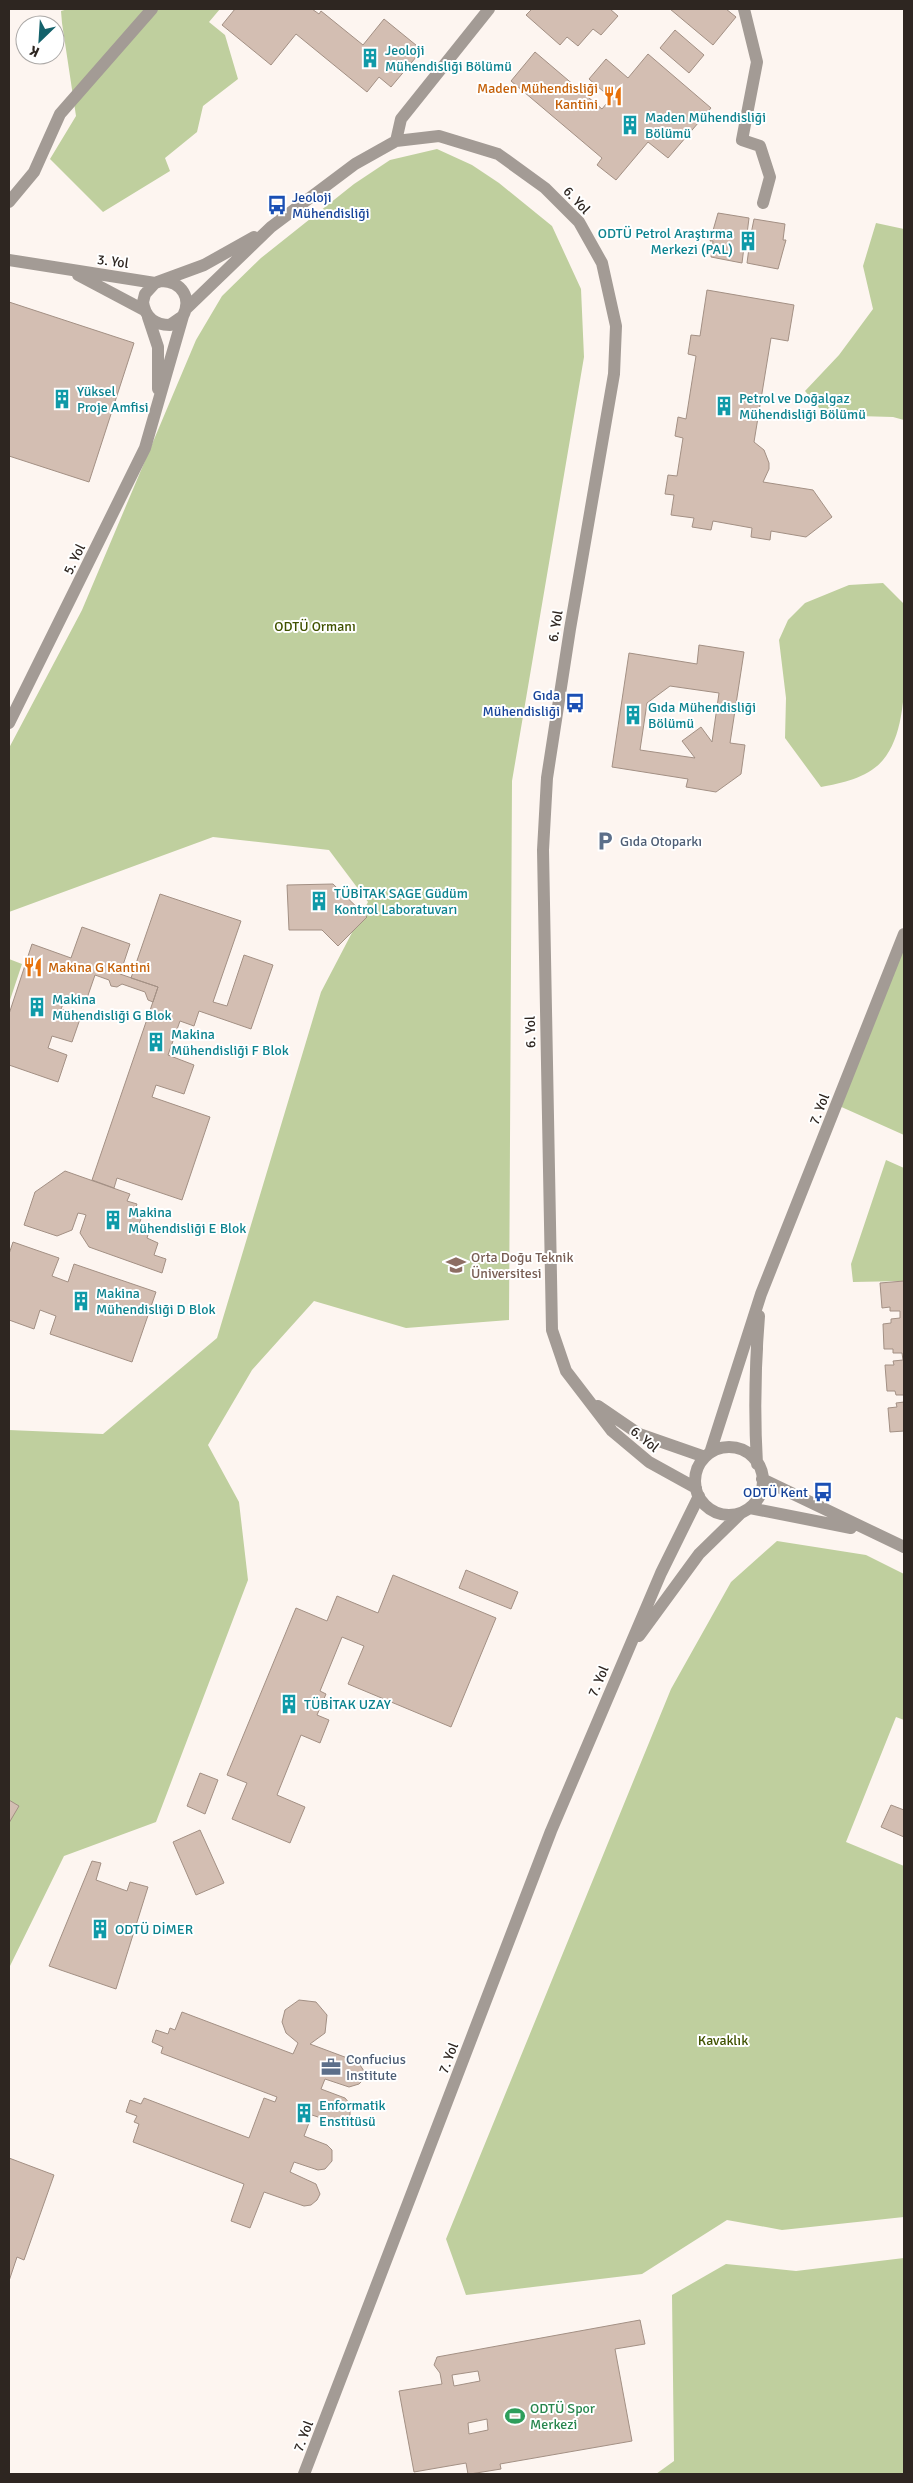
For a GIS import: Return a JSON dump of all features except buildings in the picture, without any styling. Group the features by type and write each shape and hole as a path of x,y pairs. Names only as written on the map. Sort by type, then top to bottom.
{"street":[{"path":"9,202 34,172 60,114 152,9"},
{"path":"396,140 401,119 489,9"},
{"path":"744,9 757,62 742,140 760,146 770,177 763,203"},
{"name":"6. Yol","path":"159,282 204,265 271,227 355,164 396,140 439,136 498,154 545,188 579,222 602,263 616,326 614,374 570,629 547,778 543,850 552,1330 566,1371 612,1431 649,1462 697,1492"},
{"name":"6. Yol","path":"185,313 271,227"},
{"name":"3. Yol","path":"9,260 66,270 159,282"},
{"name":"3. Yol","path":"66,270 146,313"},
{"path":"159,282 176,284 186,295 185,313 170,325 155,323 146,313 145,294 159,282"},
{"name":"5. Yol","path":"146,313 158,347 158,404"},
{"name":"5. Yol","path":"9,723 145,448 185,313"},
{"name":"7. Yol","path":"304,2474 551,1831 697,1492 696,1471 708,1455 761,1294 904,934"},
{"name":"7. Yol","path":"626,1654 700,1554 746,1510 762,1490 762,1479 757,1464 755,1424 755,1363 761,1294"},
{"name":"6. Yol","path":"587,1399 639,1434 708,1455"},
{"path":"708,1455 730,1448 741,1450 757,1464"},
{"path":"762,1479 904,1546"},
{"path":"697,1492 710,1509 720,1514 730,1515 746,1510 873,1533"}],"green space":[{"path":"68,9 220,9 209,22 225,35 238,79 203,106 197,132 165,158 170,171 103,212 50,159 76,116 65,43 65,15 61,15 61,11"},
{"name":"ODTÜ Ormanı","path":"437,149 472,165 499,183 552,226 581,289 584,357 512,781 509,1320 406,1328 314,1301 252,1370 208,1445 239,1502 248,1580 156,1822 64,1856 9,1968 9,1430 103,1434 217,1338 321,992 368,902 329,850 213,837 9,912 9,748 82,610 196,340 222,296 261,258 354,184 390,160"},
{"path":"876,223 904,229 904,420 893,417 858,416 820,409 805,391 839,355 873,309 863,266"},
{"path":"883,583 904,604 905,664 899,728 892,746 877,766 854,779 821,787 785,738 786,698 779,640 788,620 805,603 849,585"},
{"path":"904,934 904,1135 837,1105"},
{"path":"9,959 22,964 9,1003"},
{"path":"886,1160 904,1168 904,1281 853,1282 851,1264"},
{"name":"Kavaklık","path":"777,1541 866,1555 904,1574 904,1720 896,1717 846,1842 904,1866 904,2217 782,2230 727,2220 642,2274 466,2295 446,2239 671,1689 731,1582"},
{"path":"904,2258 904,2474 656,2474 674,2461 672,2295 726,2264 796,2271"}],"place":[{"name":"Jeoloji Mühendisliği Bölümü","path":"370,58"},
{"name":"Maden Mühendisliği Kantini","path":"613,96"},
{"name":"Maden Mühendisliği Bölümü","path":"630,125"},
{"name":"Jeoloji Mühendisliği","path":"277,205"},
{"name":"ODTÜ Petrol Araştırma Merkezi (PAL)","path":"748,241"},
{"name":"Yüksel Proje Amfisi","path":"62,399"},
{"name":"Petrol ve Doğalgaz Mühendisliği Bölümü","path":"724,406"},
{"name":"Gıda Mühendisliği","path":"575,703"},
{"name":"Gıda Mühendisliği Bölümü","path":"633,715"},
{"name":"Gıda Otoparkı","path":"605,841"},
{"name":"TÜBİTAK SAGE Güdüm Kontrol Laboratuvarı","path":"319,901"},
{"name":"Makina G Kantini","path":"33,967"},
{"name":"Makina Mühendisliği G Blok","path":"37,1007"},
{"name":"Makina Mühendisliği F Blok","path":"156,1042"},
{"name":"Makina Mühendisliği E Blok","path":"113,1220"},
{"name":"Orta Doğu Teknik Üniversitesi","path":"456,1265"},
{"name":"Makina Mühendisliği D Blok","path":"81,1301"},
{"name":"ODTÜ Kent","path":"823,1492"},
{"name":"TÜBİTAK UZAY","path":"289,1704"},
{"name":"ODTÜ DİMER","path":"100,1929"},
{"name":"Confucius Institute","path":"331,2067"},
{"name":"Enformatik Enstitüsü","path":"304,2113"},
{"name":"ODTÜ Spor Merkezi","path":"515,2416"}]}
